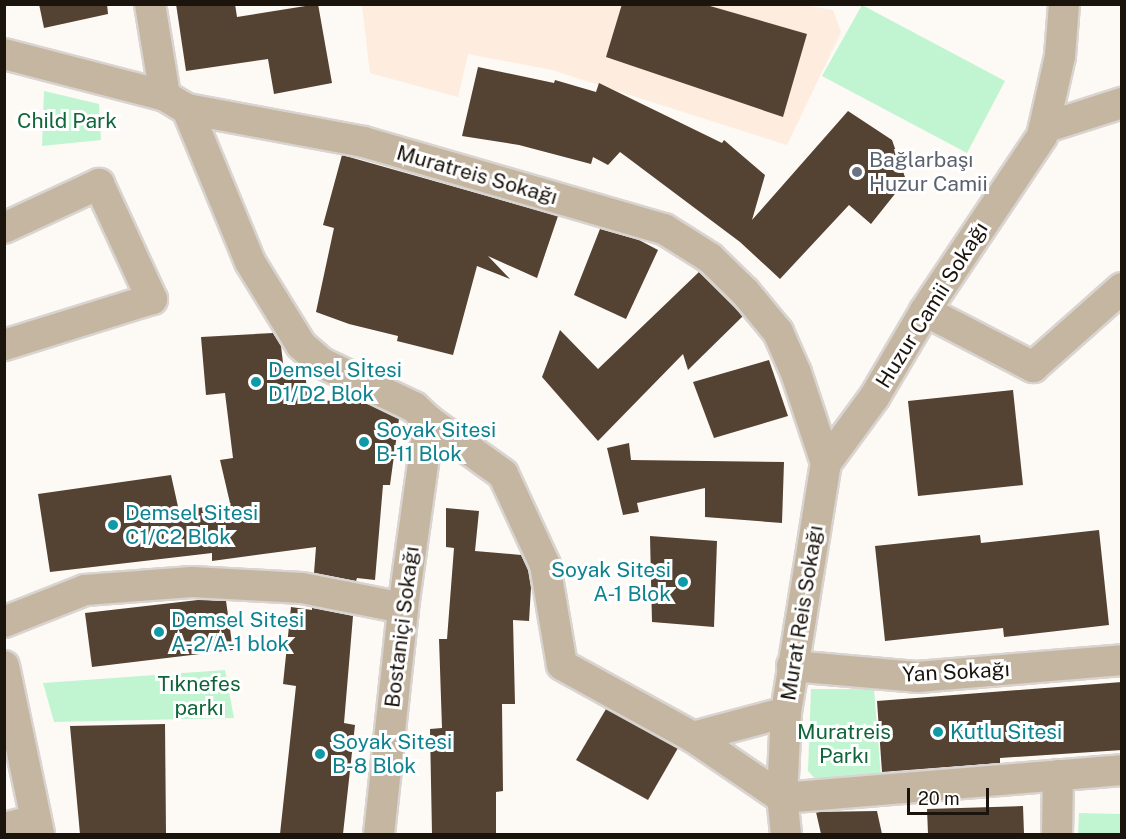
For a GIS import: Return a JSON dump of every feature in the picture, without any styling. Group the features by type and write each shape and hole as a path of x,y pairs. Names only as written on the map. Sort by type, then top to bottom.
{"street":[{"path":"150,4 176,103 250,262 301,345 322,363 414,406 429,421 503,474 545,565 562,664 693,737 782,798 1122,770"},
{"name":"Huzur Camii Sokağı","path":"826,463 874,396 925,311 1042,136 1060,56 1064,4"},
{"name":"Muratreis Sokağı","path":"4,54 176,103 364,142 664,229 710,258 745,292 778,332 796,373 826,463"},
{"path":"1044,128 1122,103"},
{"path":"4,228 99,184 152,299 4,345"},
{"path":"925,311 1033,367 1122,288"},
{"name":"Bostaniçi Sokağı","path":"379,834 403,608 429,421"},
{"name":"Murat Reis Sokağı","path":"786,834 782,798 786,712 826,463"},
{"path":"4,622 85,590 192,582 302,588 403,608"},
{"name":"Yan Sokağı","path":"792,666 918,677 1122,660"},
{"path":"4,666 38,827 4,828"},
{"path":"693,737 786,712"},
{"path":"1057,834 1058,775"}],"shaded area":[{"path":"362,5 803,5 833,10 841,32 787,145 552,70 468,54 458,97 370,73"}],"green space":[{"path":"862,5 1005,81 967,153 822,76"},
{"name":"Child Park","path":"44,91 99,104 101,140 42,146"},
{"name":"Tıknefes parkı","path":"225,670 234,718 54,722 43,683"},
{"name":"Muratreis Parkı","path":"811,689 874,689 881,777 817,781 808,771"},
{"path":"1079,813 1121,814 1121,834 1078,834"}],"building":[{"path":"39,4 107,4 108,14 44,28"},
{"path":"176,4 235,4 237,17 318,4 332,83 274,94 268,59 186,71"},
{"path":"622,4 703,4 807,34 783,117 606,57"},
{"path":"478,67 554,83 555,80 596,92 599,83 722,143 724,140 765,175 752,220 848,111 892,140 906,180 871,224 849,205 780,279 740,242 620,152 608,165 593,157 591,164 519,145 462,136"},
{"path":"342,155 558,216 537,278 488,256 510,279 477,266 453,355 397,341 398,336 349,324 316,312 334,228 323,225"},
{"path":"600,229 639,240 658,250 626,319 574,295"},
{"path":"699,272 743,316 688,370 683,354 598,441 542,377 560,330 598,369"},
{"path":"273,333 281,346 284,371 302,369 305,371 308,400 364,402 399,419 390,485 383,485 375,580 357,578 356,581 314,573 316,547 212,561 212,553 50,572 38,494 171,475 179,511 230,503 220,460 233,458 225,393 206,395 201,337"},
{"path":"769,360 788,416 714,438 693,382"},
{"path":"1013,390 1023,485 918,496 908,401"},
{"path":"629,443 631,460 784,462 782,523 705,517 705,488 637,503 639,512 623,515 607,448"},
{"path":"446,508 479,511 475,551 521,555 528,570 531,588 529,621 513,620 515,704 502,704 503,791 496,792 496,834 432,834 430,729 442,728 439,639 447,639 454,548 446,547"},
{"path":"1099,530 1109,625 1004,637 1003,628 885,641 875,546 980,535 981,543"},
{"name":"Soyak Sitesi A-1 Blok","path":"650,536 717,541 714,627 652,622"},
{"name":"Demsel Sitesi A-2/A-1 blok","path":"198,600 226,601 233,650 92,667 85,613"},
{"path":"291,607 312,610 312,608 353,616 344,723 355,725 343,834 280,834 296,686 283,684"},
{"path":"1122,682 1122,750 1000,758 1000,763 882,772 877,701"},
{"path":"606,709 678,748 648,800 576,760"},
{"path":"165,724 166,834 80,834 70,726"},
{"path":"1023,806 1024,834 928,834 927,809"},
{"path":"877,811 882,834 821,834 816,812"}],"place":[{"name":"Bağlarbaşı Huzur Camii","path":"857,172"},
{"name":"Demsel Sİtesi D1/D2 Blok","path":"256,382"},
{"name":"Soyak Sitesi B-11 Blok","path":"364,442"},
{"name":"Demsel Sitesi C1/C2 Blok","path":"113,525"},
{"name":"Soyak Sitesi A-1 Blok","path":"683,582"},
{"name":"Demsel Sitesi A-2/A-1 blok","path":"159,632"},
{"name":"Kutlu Sitesi","path":"938,732"},
{"name":"Soyak Sitesi B-8 Blok","path":"320,754"}]}
